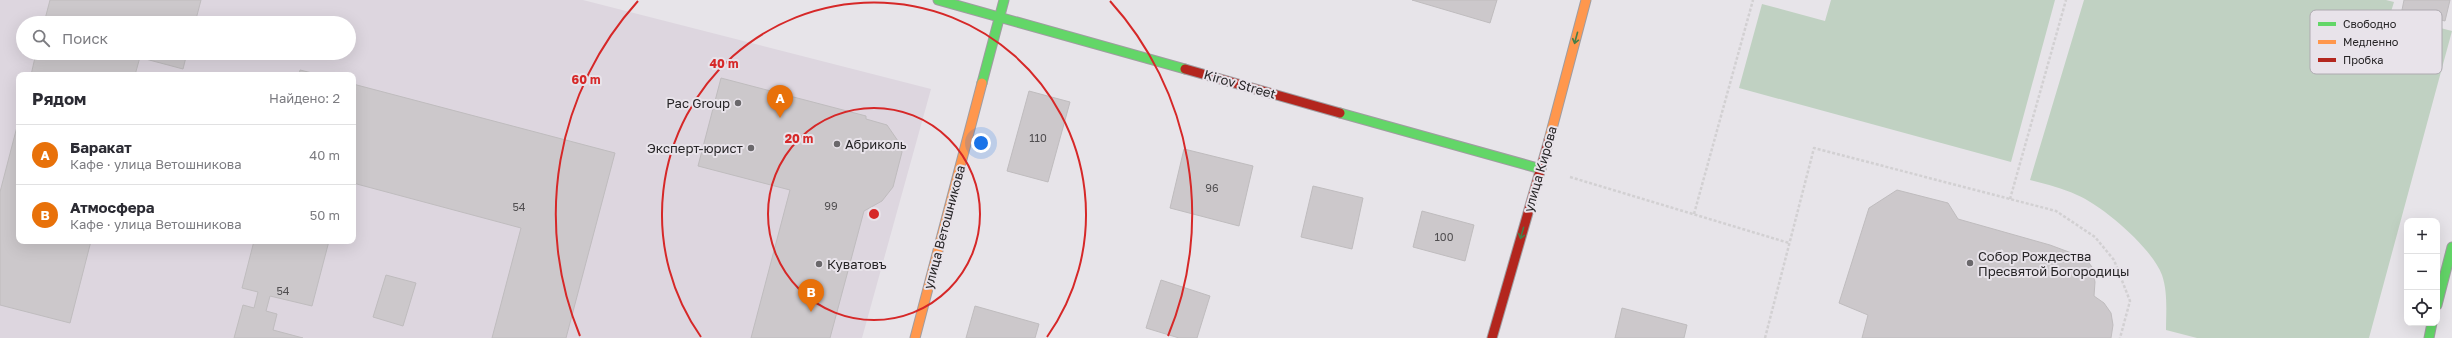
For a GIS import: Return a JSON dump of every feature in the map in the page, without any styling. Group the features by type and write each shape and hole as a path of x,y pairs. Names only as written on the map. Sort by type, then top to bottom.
{"street":[{"name":"Kirov Street","path":"938,0 1000,16 1541,169"},
{"name":"улица Ветошникова","path":"915,338 1004,0"},
{"name":"улица Кирова","path":"1492,338 1541,169 1586,0"},
{"path":"2440,293 2452,247"},
{"path":"2428,338 2431,326"}],"path":[{"path":"1694,214 1753,0"},
{"path":"2010,199 2066,0"},
{"path":"1765,338 1814,148 2056,211 2095,237 2114,260 2130,301 2120,338"},
{"path":"1541,169 1790,243"}],"shaded area":[{"path":"0,0 583,0 931,89 862,338 0,338"}],"green space":[{"path":"1831,0 2055,0 2011,162 1739,88 1762,4 1825,21"},
{"path":"2084,0 2386,0 2394,2 2392,10 2310,10 2310,74 2440,74 2369,338 2197,338 2166,330 2166,295 2162,275 2157,264 2138,241 2113,218 2088,200 2066,190 2030,180"},
{"path":"2442,28 2452,31 2442,68"}],"building":[{"path":"50,0 201,0 197,16 46,16"},
{"path":"1412,0 1497,0 1490,23"},
{"path":"2404,0 2450,0 2445,21 2442,20 2442,10 2402,10"},
{"path":"34,60 139,60 136,72 32,72"},
{"path":"149,60 185,60 183,69"},
{"path":"721,78 866,116 866,119 887,125 898,141 902,152 893,187 882,201 864,211 830,338 751,338 790,190 698,166"},
{"path":"356,85 615,153 566,338 492,338 521,228 356,184"},
{"path":"1029,91 1070,102 1048,182 1007,171"},
{"path":"16,131 16,244 90,244 70,323 0,305 0,192"},
{"path":"1184,149 1253,166 1239,226 1170,208"},
{"path":"1313,186 1363,198 1352,249 1301,237"},
{"name":"Собор Рождества Пресвятой Богородицы","path":"1897,190 1948,203 1958,219 2050,245 2085,258 2092,267 2095,282 2094,296 2104,303 2111,313 2113,325 2111,338 1862,338 1868,315 1839,303 1869,208"},
{"path":"1422,211 1474,225 1465,261 1413,247"},
{"path":"253,244 328,244 312,306 270,296 266,311 277,314 273,330 303,338 234,338 243,305 254,308 258,292 242,288"},
{"path":"386,275 416,283 403,326 373,317"},
{"path":"1161,280 1210,296 1197,338 1179,338 1146,328"},
{"path":"975,306 1039,324 1035,338 966,338"},
{"path":"1622,308 1687,325 1684,338 1615,338"}],"traffic: fast":[{"path":"938,0 1185,69"},
{"path":"982,83 1004,0"},
{"path":"1340,113 1541,169"},
{"path":"2440,293 2452,247"},
{"path":"2429,338 2431,326"}],"traffic: slow":[{"path":"1549,140 1586,0"},
{"path":"915,338 982,83"}],"traffic: jam":[{"path":"1185,69 1340,113"},
{"path":"1492,338 1549,140"}],"place":[{"name":"Pac Group","path":"738,103"},
{"name":"Баракат","path":"780,118"},
{"name":"Абриколь","path":"837,144"},
{"name":"Эксперт-юрист","path":"751,148"},
{"name":"Собор Рождества Пресвятой Богородицы","path":"1970,263"},
{"name":"Куватовъ","path":"819,264"},
{"name":"Атмосфера","path":"811,312"}]}
